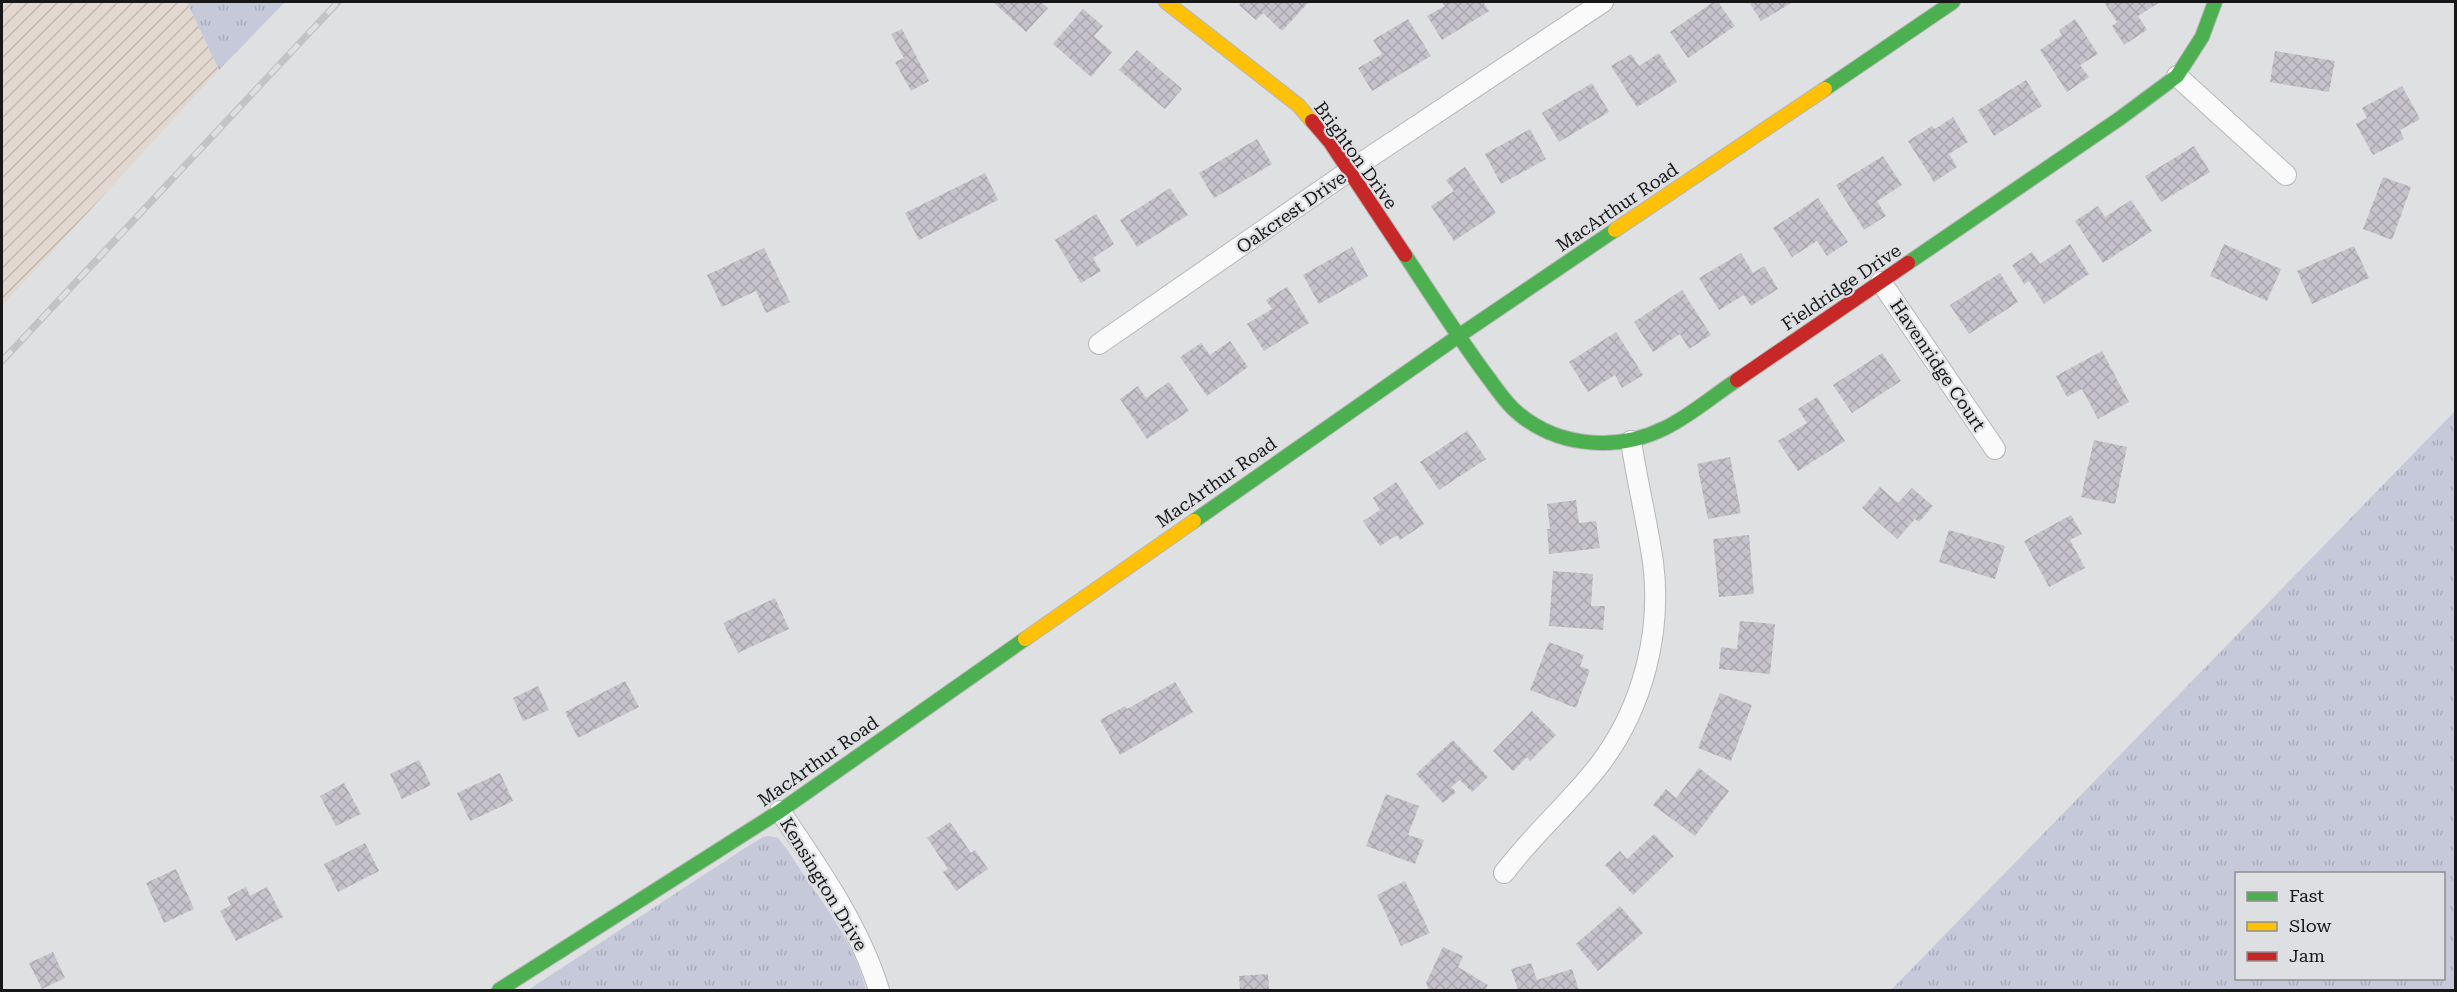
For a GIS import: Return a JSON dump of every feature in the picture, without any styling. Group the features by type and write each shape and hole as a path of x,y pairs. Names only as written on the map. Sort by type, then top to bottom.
{"street":[{"name":"Brighton Drive","path":"1168,2 1298,105 1330,142 1460,335"},
{"name":"Oakcrest Drive","path":"1099,344 1349,171 1603,2"},
{"name":"MacArthur Road","path":"499,990 780,811 1460,335 1953,2"},
{"name":"Fieldridge Drive","path":"1460,335 1472,356 1507,402 1532,423 1561,437 1578,442 1615,444 1631,441 1666,428 2119,119 2177,76 2202,37 2215,2"},
{"path":"2177,76 2286,176"},
{"name":"Havenridge Court","path":"1881,282 1995,449"},
{"path":"1504,873 1520,852 1600,764 1621,730 1639,692 1647,666 1652,646 1656,602 1653,562 1631,441"},
{"name":"Kensington Drive","path":"780,811 834,894 864,947 879,990"}],"shaded area":[{"path":"2,2 187,2 219,70 2,306"}],"green space":[{"path":"187,2 285,2 219,70"},
{"path":"2455,411 2455,990 1891,990"},
{"path":"763,837 778,838 833,918 853,953 866,990 528,990 742,850"}],"building":[{"path":"993,2 1041,2 1048,8 1026,32"},
{"path":"1242,2 1309,2 1282,31 1263,13 1256,20 1239,5"},
{"path":"1442,2 1483,2 1489,11 1442,40 1427,16 1445,6"},
{"path":"1713,2 1718,2 1735,26 1688,58 1670,32"},
{"path":"1749,2 1793,2 1761,21"},
{"path":"2104,2 2160,2 2138,16 2147,30 2124,45 2112,26 2117,22"},
{"path":"1083,9 1103,26 1094,36 1112,52 1091,77 1053,44"},
{"path":"1408,19 1431,56 1372,91 1358,68 1382,54 1373,40"},
{"path":"2075,19 2098,54 2080,65 2089,77 2067,92 2040,50 2062,35 2059,30"},
{"path":"902,29 929,81 911,91 895,62 904,58 891,34"},
{"path":"1137,50 1182,89 1165,109 1119,70"},
{"path":"2275,51 2335,61 2329,92 2270,82"},
{"path":"1659,53 1677,82 1637,107 1611,66 1631,54 1639,66"},
{"path":"2026,80 2042,106 1994,136 1978,110"},
{"path":"1592,83 1609,112 1559,142 1542,113"},
{"path":"2402,86 2420,119 2400,130 2404,139 2373,155 2356,124 2367,118 2362,108"},
{"path":"1953,117 1968,142 1949,154 1957,167 1934,182 1908,141 1932,126 1935,129"},
{"path":"1530,129 1546,159 1501,184 1485,154"},
{"path":"1257,139 1272,164 1214,198 1199,173"},
{"path":"2194,146 2210,172 2161,202 2145,176"},
{"path":"1883,156 1902,185 1877,201 1886,216 1864,230 1836,185"},
{"path":"1465,167 1496,213 1454,241 1431,206 1454,191 1446,180"},
{"path":"985,173 998,200 919,240 905,213"},
{"path":"2383,177 2411,187 2392,240 2363,229"},
{"path":"1170,188 1188,215 1137,247 1120,220"},
{"path":"1818,198 1848,242 1827,256 1817,241 1792,257 1773,228"},
{"path":"2131,200 2152,231 2103,263 2075,221 2098,206 2105,217"},
{"path":"1096,214 1114,244 1093,258 1101,271 1081,283 1055,240"},
{"path":"2070,244 2089,274 2044,304 2029,281 2024,284 2012,265 2032,252 2040,264"},
{"path":"2224,244 2281,269 2267,301 2210,276"},
{"path":"2354,246 2369,278 2312,304 2297,271"},
{"path":"1352,247 1368,276 1319,304 1303,275"},
{"path":"764,248 790,302 766,313 756,291 722,307 707,275"},
{"path":"1741,253 1753,273 1764,266 1778,289 1751,306 1744,295 1719,310 1699,278"},
{"path":"2000,273 2018,302 1969,334 1950,305"},
{"path":"1287,287 1309,323 1264,351 1247,324 1272,309 1266,300"},
{"path":"1682,290 1711,335 1689,349 1680,334 1653,352 1634,322"},
{"path":"1616,332 1643,375 1622,388 1615,375 1588,392 1569,362"},
{"path":"1230,341 1248,367 1207,396 1180,357 1201,343 1210,355"},
{"path":"2102,351 2129,402 2098,419 2082,389 2067,397 2056,376"},
{"path":"1882,353 1901,381 1852,413 1833,385"},
{"path":"1169,382 1189,411 1147,439 1120,399 1138,386 1146,398"},
{"path":"1817,397 1845,441 1798,471 1778,441 1807,423 1798,409"},
{"path":"1467,431 1486,459 1439,490 1420,462"},
{"path":"2094,440 2127,447 2115,504 2081,497"},
{"path":"1730,457 1741,513 1708,519 1697,464"},
{"path":"1396,482 1424,524 1400,540 1397,535 1380,546 1363,521 1380,510 1373,498"},
{"path":"1880,487 1898,503 1912,488 1933,506 1919,522 1915,519 1897,539 1862,508"},
{"path":"1576,500 1579,523 1596,521 1600,548 1549,554 1547,529 1550,529 1547,504"},
{"path":"2071,515 2082,534 2070,540 2085,568 2049,587 2024,541"},
{"path":"1949,530 2005,546 1995,579 1939,562"},
{"path":"1749,535 1754,594 1719,597 1713,539"},
{"path":"1553,571 1593,574 1591,606 1605,606 1603,630 1549,626"},
{"path":"775,598 789,629 738,653 723,623"},
{"path":"1740,621 1775,624 1770,674 1719,669 1721,647 1737,649"},
{"path":"1549,642 1584,655 1580,666 1590,670 1576,708 1530,690"},
{"path":"625,681 639,707 578,738 565,712"},
{"path":"1175,682 1193,712 1120,755 1100,720 1125,706 1127,709"},
{"path":"538,686 549,710 523,721 513,698"},
{"path":"1720,693 1752,705 1731,761 1698,748"},
{"path":"1532,711 1556,735 1530,761 1527,757 1513,771 1493,751"},
{"path":"1453,740 1488,777 1472,792 1460,780 1451,787 1456,792 1443,803 1416,774"},
{"path":"419,760 431,785 402,799 390,774"},
{"path":"1699,768 1729,791 1695,836 1653,805 1666,789 1676,798"},
{"path":"500,773 513,801 470,821 457,793"},
{"path":"344,783 361,814 336,826 320,796"},
{"path":"1386,794 1419,806 1408,835 1424,840 1415,864 1366,846"},
{"path":"950,822 971,853 975,850 988,869 956,891 943,872 948,869 927,838"},
{"path":"1654,834 1674,856 1633,895 1605,865 1620,851 1627,859"},
{"path":"365,843 379,871 338,892 324,864"},
{"path":"176,869 194,909 164,923 146,883"},
{"path":"1405,881 1430,933 1401,946 1377,895"},
{"path":"246,887 250,896 267,887 283,917 236,941 220,911 231,905 227,897"},
{"path":"1620,906 1643,933 1598,971 1576,944"},
{"path":"1443,947 1463,956 1458,967 1488,985 1485,990 1429,990 1426,983"},
{"path":"53,952 65,978 42,989 29,963"},
{"path":"1531,963 1537,980 1572,969 1579,990 1518,990 1511,969"},
{"path":"1268,974 1269,990 1240,990 1239,976"}],"railway":[{"path":"2,361 338,2"}],"traffic: fast":[{"path":"1825,89 1953,2"},
{"path":"1908,263 2119,119 2177,76 2202,37 2215,2"},
{"path":"1194,521 1615,230"},
{"path":"1405,255 1506,401 1519,414 1553,434 1571,439 1609,443 1647,435 1684,418 1737,380"},
{"path":"499,990 780,811 1025,639"}],"traffic: slow":[{"path":"1166,2 1298,105 1312,121"},
{"path":"1615,230 1825,89"},
{"path":"1025,639 1194,521"}],"traffic: jam":[{"path":"1312,121 1330,142 1405,255"},
{"path":"1737,380 1908,263"}]}
